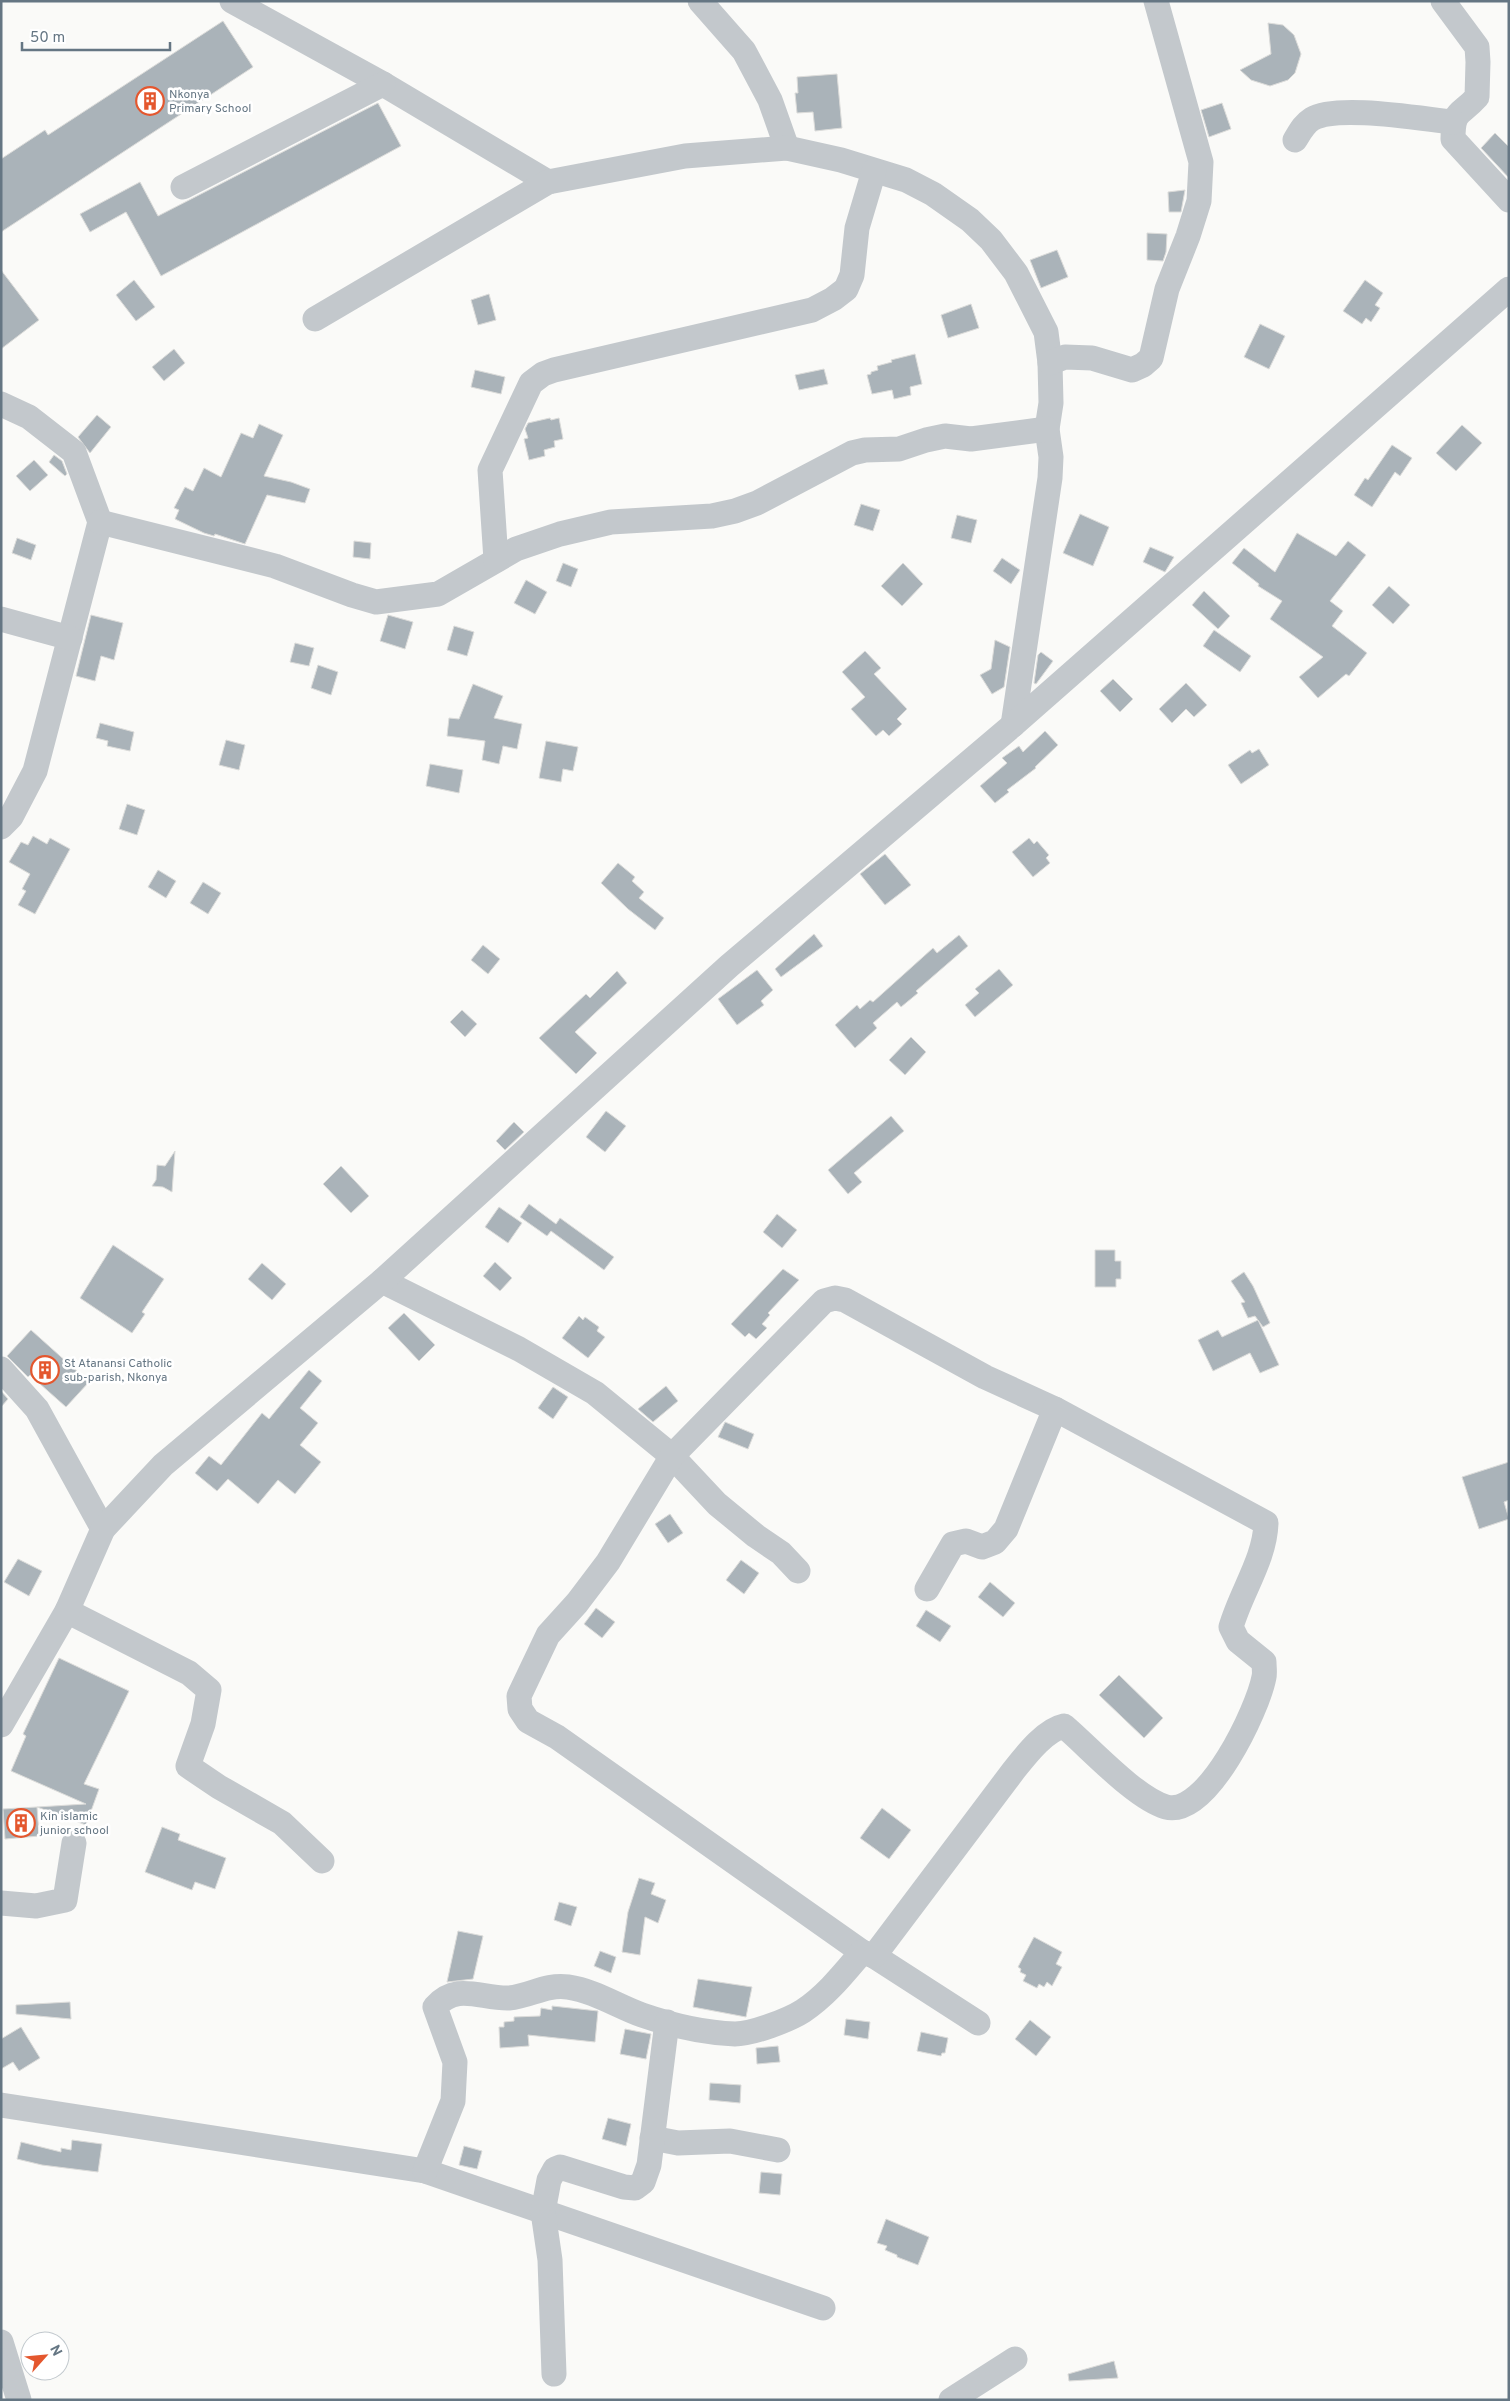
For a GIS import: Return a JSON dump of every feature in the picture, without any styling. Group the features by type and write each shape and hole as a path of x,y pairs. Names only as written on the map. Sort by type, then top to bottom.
{"street":[{"path":"232,1 383,84 548,182"},
{"path":"700,1 744,51 770,100 787,148"},
{"path":"1050,363 1065,357 1092,358 1132,370 1143,365 1151,358 1167,289 1188,236 1199,201 1201,162 1156,1"},
{"path":"1443,1 1477,47 1478,62 1477,97 1469,106 1458,112 1453,122 1452,139 1509,200"},
{"path":"183,187 383,84"},
{"path":"1295,140 1303,127 1312,119 1327,114 1386,116 1453,122"},
{"path":"315,319 548,182 685,156 787,148 841,160 906,180 933,194 970,220 992,240 1016,273 1035,306 1046,332 1050,363 1051,403 1048,429 1051,457 1050,478 1013,725"},
{"path":"496,560 490,470 530,383 543,374 554,370 812,310 833,299 846,289 852,275 857,228 874,171"},
{"path":"1,1724 67,1611 103,1529 163,1465 382,1281 729,966 1013,725 1509,289"},
{"path":"1,404 29,417 74,452 100,522 35,771 11,817 1,827"},
{"path":"100,522 275,566 376,602 438,594 516,549 560,534 611,522 712,516 735,511 757,504 852,453 865,450 899,449 945,436 971,439 1048,429"},
{"path":"1,619 70,638"},
{"path":"382,1281 519,1349 594,1393 672,1456 717,1504 756,1536 781,1553 798,1571"},
{"path":"425,2171 453,2101 455,2062 435,2007 444,1997 465,1993 509,1998 548,1986 568,1987 603,1996 642,2015 689,2027 737,2034 767,2026 802,2012 868,1954 1026,1755 1056,1728 1064,1726 1121,1779 1146,1796 1167,1807 1180,1806 1200,1795 1220,1772 1243,1734 1264,1677 1264,1662 1238,1641 1231,1627 1265,1538 1266,1523 1055,1409 985,1377 845,1300 835,1298 824,1301 796,1328 672,1456 608,1562 548,1635 519,1696 520,1709 528,1721 557,1737 868,1954 978,2024"},
{"path":"1,1369 38,1409 103,1529"},
{"path":"927,1589 953,1544 966,1541 982,1547 995,1542 1006,1529 1055,1409"},
{"path":"67,1611 188,1673 208,1690 203,1724 188,1766 219,1787 282,1823 322,1861"},
{"path":"1,1903 36,1906 65,1900 74,1843"},
{"path":"554,2374 550,2260 543,2212 549,2180 555,2169 560,2166 624,2187 635,2188 643,2182 649,2165 667,2022"},
{"path":"1,2105 425,2171 823,2308"},
{"path":"652,2138 678,2143 730,2141 778,2150"},
{"path":"1,2342 19,2400"},
{"path":"950,2400 1015,2359"}],"building":[{"name":"Nkonya Primary School","path":"223,21 253,67 1,232 1,159 45,130 48,135"},
{"path":"1268,23 1283,25 1294,35 1301,54 1295,73 1288,80 1270,86 1251,80 1240,70 1271,54"},
{"path":"837,74 842,128 815,131 813,112 797,113 795,93 798,93 797,77"},
{"path":"378,103 401,146 161,276 126,212 90,232 80,214 140,182 158,216"},
{"path":"1222,103 1231,129 1209,137 1201,110"},
{"path":"1495,133 1509,147 1509,178 1481,148"},
{"path":"1185,190 1181,212 1169,212 1168,192"},
{"path":"1147,233 1167,234 1166,252 1163,261 1147,260"},
{"path":"1057,250 1068,277 1041,288 1030,260"},
{"path":"1,270 39,320 1,349"},
{"path":"134,280 155,307 136,321 116,295"},
{"path":"1365,280 1383,293 1375,305 1380,308 1371,322 1366,318 1362,324 1343,311"},
{"path":"489,294 496,320 478,325 471,300"},
{"path":"971,304 979,328 948,338 941,315"},
{"path":"1260,324 1285,336 1269,369 1244,357"},
{"path":"174,349 185,363 164,381 152,367"},
{"path":"915,354 922,384 910,387 911,395 894,399 892,390 872,394 867,375 878,370 877,366 892,362 891,360"},
{"path":"824,369 828,384 799,390 795,375"},
{"path":"475,370 505,377 501,394 471,387"},
{"path":"97,415 111,427 90,453 78,437"},
{"path":"550,418 551,420 559,418 563,439 554,441 555,447 544,450 545,456 529,460 524,439 528,438 525,429 528,423"},
{"path":"259,424 283,435 264,476 291,482 310,489 305,503 267,495 245,544 215,534 214,536 204,533 175,519 179,510 174,508 185,487 193,491 204,468 221,477 241,433 253,438"},
{"path":"1462,425 1482,443 1456,471 1436,453"},
{"path":"1392,445 1412,458 1400,476 1395,472 1372,507 1354,495 1365,478 1368,480"},
{"path":"54,455 62,461 67,474 65,476 49,462"},
{"path":"34,460 48,475 30,491 16,476"},
{"path":"861,504 880,510 873,531 854,525"},
{"path":"1080,514 1109,527 1093,566 1063,553"},
{"path":"957,515 977,520 971,543 951,538"},
{"path":"1297,533 1336,556 1348,541 1366,555 1330,601 1343,611 1332,626 1367,653 1349,676 1346,674 1318,698 1299,677 1323,657 1270,619 1282,601 1258,586 1259,584 1232,563 1244,548 1275,572"},
{"path":"17,538 36,545 31,560 12,553"},
{"path":"354,541 371,543 370,559 353,557"},
{"path":"1150,547 1174,557 1165,572 1143,562"},
{"path":"1002,558 1020,570 1011,584 993,571"},
{"path":"563,563 578,569 571,587 556,581"},
{"path":"903,563 923,584 902,606 881,586"},
{"path":"526,580 547,592 535,614 514,603"},
{"path":"1389,586 1410,605 1393,624 1372,605"},
{"path":"1204,591 1230,616 1218,629 1192,605"},
{"path":"91,615 123,623 114,660 101,656 95,681 76,676"},
{"path":"388,615 413,622 405,649 380,641"},
{"path":"454,626 474,632 467,656 447,650"},
{"path":"1214,630 1251,656 1240,672 1203,646"},
{"path":"995,640 1010,647 1004,687 992,694 980,675 991,669"},
{"path":"295,643 314,648 309,666 290,662"},
{"path":"865,651 881,668 874,674 907,709 897,719 902,724 889,736 883,730 876,736 851,709 865,697 842,672"},
{"path":"1041,652 1053,661 1036,684 1034,683 1038,655"},
{"path":"318,665 338,672 331,695 311,688"},
{"path":"1113,679 1133,699 1120,712 1100,691"},
{"path":"1186,683 1207,705 1194,717 1186,709 1172,723 1159,709"},
{"path":"473,684 503,696 494,718 522,724 517,749 503,746 499,764 482,760 485,741 447,736 449,718 459,719"},
{"path":"100,723 134,732 130,751 107,746 108,741 96,738"},
{"path":"1045,731 1058,745 1036,768 1007,790 1009,792 995,803 980,786 1007,763 1002,758 1019,746 1023,752"},
{"path":"226,740 245,745 239,770 219,765"},
{"path":"546,741 578,747 573,771 563,769 561,782 539,778"},
{"path":"1259,749 1269,765 1241,784 1228,765 1250,750 1252,753"},
{"path":"430,764 463,770 459,793 426,786"},
{"path":"127,804 145,810 137,835 119,829"},
{"path":"33,836 47,844 50,838 70,849 35,914 18,905 26,891 22,889 30,874 9,862 21,842 28,845"},
{"path":"1029,838 1034,844 1037,841 1049,855 1046,858 1050,863 1033,877 1012,852"},
{"path":"885,854 911,885 885,905 860,874"},
{"path":"618,863 635,877 632,881 644,892 639,898 664,918 655,930 628,909 601,883"},
{"path":"158,870 176,881 166,898 148,887"},
{"path":"203,882 221,893 208,914 190,903"},
{"path":"814,934 823,946 781,977 775,969"},
{"path":"959,935 968,946 916,991 918,993 901,1007 897,1002 873,1023 877,1028 855,1048 835,1025 857,1005 860,1009 870,1000 873,1002 933,948 937,953"},
{"path":"483,945 500,959 488,974 471,960"},
{"path":"999,969 1013,985 975,1017 965,1005 979,993 975,989"},
{"path":"757,970 773,990 761,1001 764,1005 737,1025 718,999"},
{"path":"617,971 627,983 575,1032 597,1053 576,1074 539,1038 586,994 590,998"},
{"path":"462,1010 477,1024 465,1037 450,1022"},
{"path":"911,1037 926,1052 905,1075 889,1060"},
{"path":"606,1111 626,1126 605,1152 586,1137"},
{"path":"891,1116 904,1131 854,1173 862,1182 848,1194 828,1170"},
{"path":"514,1122 524,1132 505,1150 496,1141"},
{"path":"175,1151 172,1192 163,1187 152,1186 156,1180 157,1165 165,1166"},
{"path":"341,1166 369,1196 351,1213 323,1184"},
{"path":"529,1204 556,1224 560,1218 614,1257 604,1270 551,1231 547,1236 520,1217"},
{"path":"499,1207 522,1223 508,1243 485,1227"},
{"path":"777,1214 797,1230 782,1248 763,1232"},
{"path":"113,1245 164,1279 142,1312 145,1314 132,1333 80,1298"},
{"path":"1095,1250 1115,1250 1115,1261 1121,1261 1121,1279 1116,1279 1116,1287 1095,1287"},
{"path":"495,1262 512,1278 500,1291 483,1276"},
{"path":"262,1263 286,1284 272,1300 248,1279"},
{"path":"783,1269 799,1280 768,1313 770,1315 762,1324 767,1328 756,1339 749,1333 745,1337 731,1324"},
{"path":"1244,1272 1253,1286 1270,1323 1263,1327 1255,1316 1248,1318 1241,1303 1245,1302 1231,1281"},
{"path":"404,1313 435,1345 419,1361 388,1328"},
{"path":"579,1316 583,1320 585,1317 599,1327 597,1331 605,1337 588,1358 562,1338"},
{"path":"1258,1320 1279,1365 1260,1373 1250,1353 1213,1371 1198,1340 1218,1330 1222,1337"},
{"name":"St Atanansi Catholic sub-parish, Nkonya","path":"31,1330 89,1382 66,1407 30,1375 28,1377 7,1356"},
{"path":"309,1370 322,1381 300,1408 318,1423 300,1445 321,1462 295,1494 278,1480 258,1504 228,1479 217,1491 195,1473 209,1456 221,1465 262,1413 269,1419"},
{"path":"666,1386 678,1401 653,1422 638,1409"},
{"path":"553,1387 568,1397 553,1419 538,1408"},
{"path":"1,1391 8,1399 1,1407"},
{"path":"725,1422 754,1434 748,1449 718,1437"},
{"path":"1509,1462 1509,1500 1504,1502 1509,1519 1479,1529 1462,1477"},
{"path":"670,1514 683,1533 668,1543 655,1524"},
{"path":"18,1559 42,1571 29,1596 4,1582"},
{"path":"741,1560 759,1573 744,1594 726,1580"},
{"path":"990,1582 1015,1603 1003,1617 978,1597"},
{"path":"596,1608 615,1622 602,1638 584,1624"},
{"path":"926,1610 951,1626 940,1642 916,1626"},
{"path":"59,1658 129,1691 84,1784 99,1789 86,1825 37,1807 86,1804 11,1771 26,1736 23,1734"},
{"path":"1119,1675 1163,1718 1144,1738 1099,1695"},
{"name":"Kin islamic junior school","path":"37,1807 39,1836 5,1839 3,1809"},
{"path":"882,1808 911,1830 889,1859 860,1838"},
{"path":"162,1827 180,1834 178,1840 226,1858 215,1889 195,1882 192,1890 145,1872"},
{"path":"639,1878 655,1883 651,1894 666,1900 658,1923 645,1917 640,1955 622,1952 628,1912"},
{"path":"559,1902 577,1907 571,1926 554,1920"},
{"path":"458,1931 483,1936 473,1979 447,1982"},
{"path":"1034,1937 1062,1952 1056,1964 1062,1967 1052,1986 1047,1982 1044,1987 1039,1984 1037,1988 1023,1981 1026,1975 1020,1972 1021,1969 1018,1967"},
{"path":"600,1951 616,1957 611,1973 594,1966"},
{"path":"698,1979 752,1987 746,2017 693,2007"},
{"path":"70,2002 71,2019 16,2014 16,2005"},
{"path":"552,2006 598,2011 595,2042 528,2035 529,2046 500,2048 499,2027 504,2027 504,2022 514,2021 514,2017 540,2016 541,2008 552,2010"},
{"path":"846,2019 870,2022 868,2039 844,2035"},
{"path":"1030,2020 1051,2037 1036,2056 1015,2039"},
{"path":"21,2027 40,2058 19,2071 13,2062 1,2069 1,2039"},
{"path":"625,2029 651,2034 646,2059 620,2054"},
{"path":"921,2032 948,2038 945,2053 942,2053 941,2056 917,2051"},
{"path":"778,2046 780,2062 757,2064 756,2048"},
{"path":"710,2083 741,2085 740,2103 709,2100"},
{"path":"608,2118 631,2124 626,2146 602,2139"},
{"path":"72,2140 102,2144 98,2172 42,2165 17,2159 21,2142 61,2152 61,2148 71,2150"},
{"path":"464,2146 482,2151 477,2169 459,2165"},
{"path":"761,2172 782,2174 780,2195 759,2193"},
{"path":"886,2219 929,2237 918,2265 897,2257 897,2255 885,2250 887,2246 877,2243"},
{"path":"1114,2361 1118,2378 1069,2381 1068,2374"}],"place":[{"name":"Nkonya Primary School","path":"150,101"},
{"name":"St Atanansi Catholic sub-parish, Nkonya","path":"45,1370"},
{"name":"Kin islamic junior school","path":"21,1823"}]}
